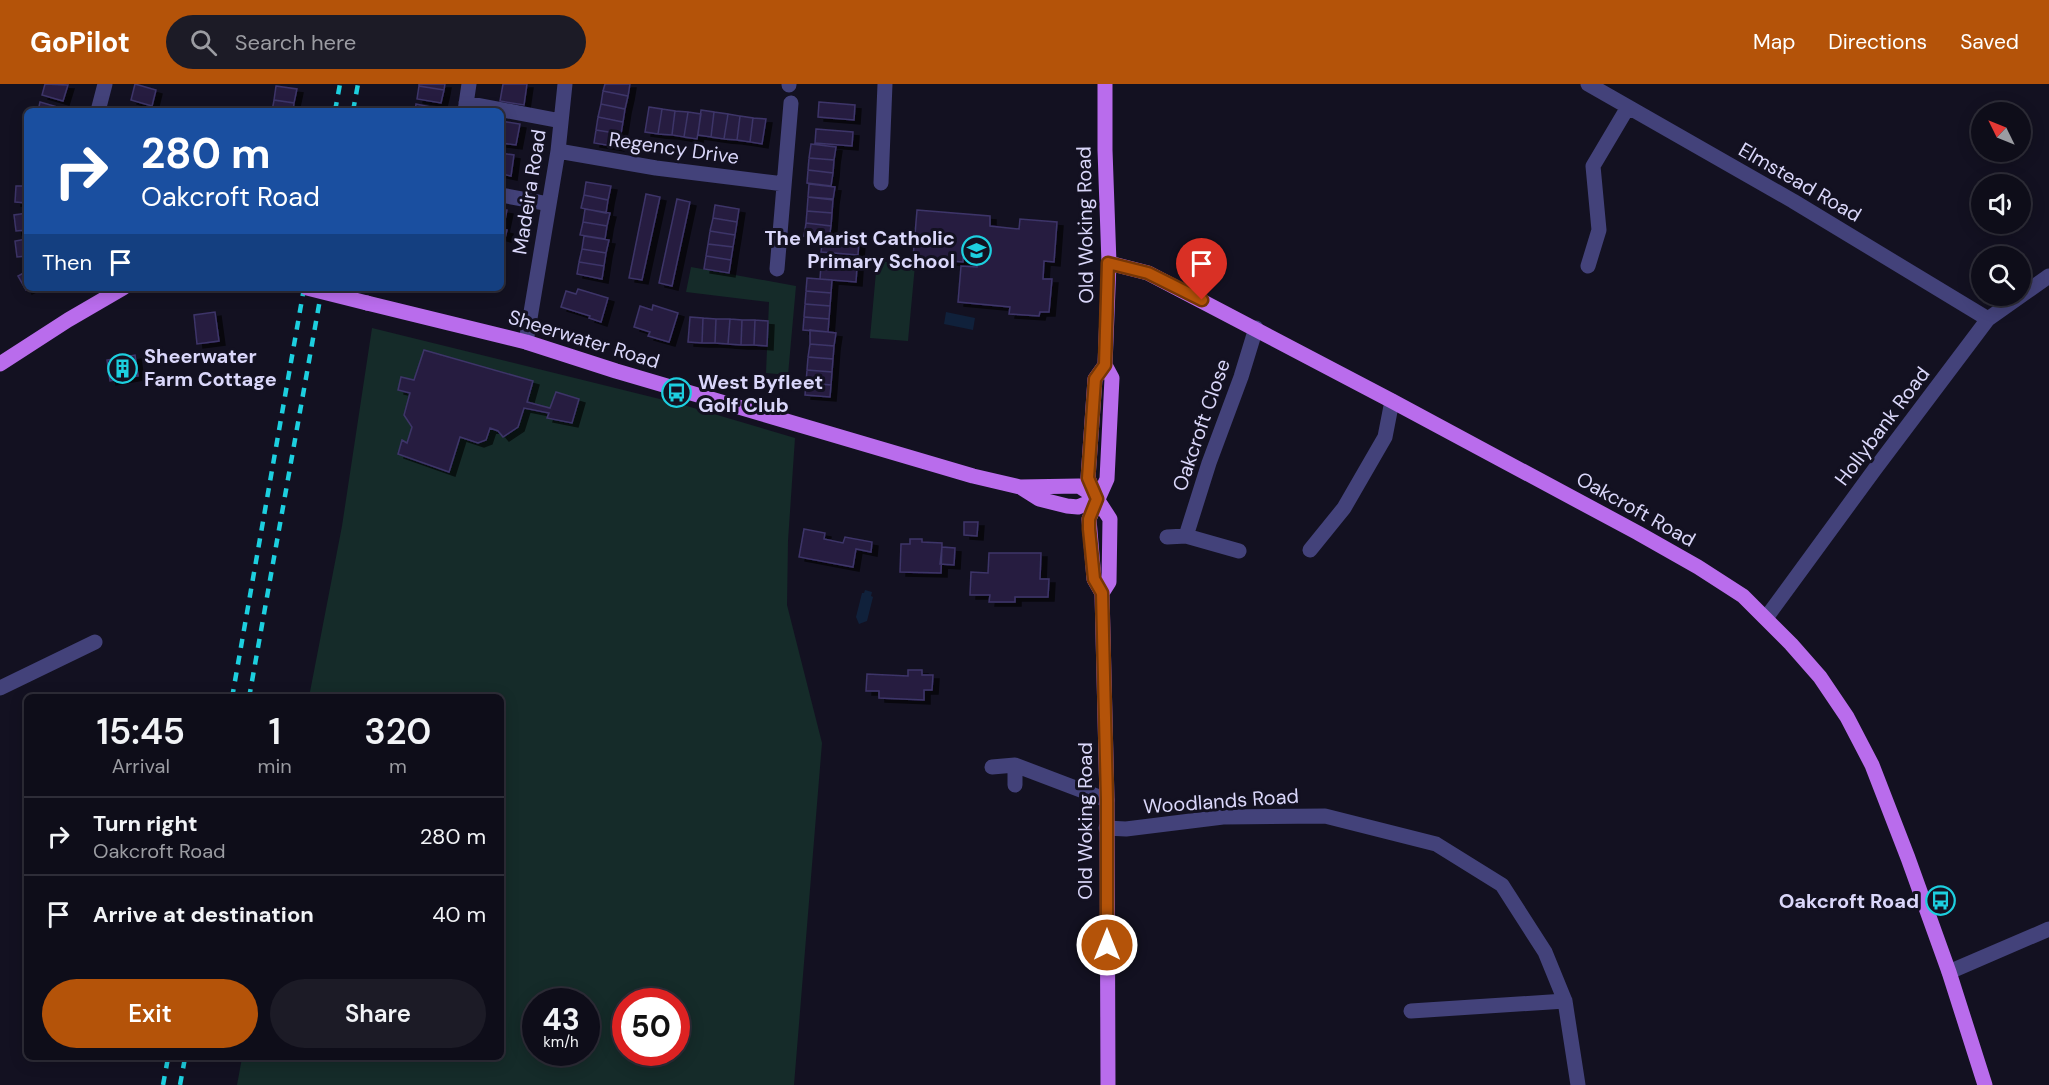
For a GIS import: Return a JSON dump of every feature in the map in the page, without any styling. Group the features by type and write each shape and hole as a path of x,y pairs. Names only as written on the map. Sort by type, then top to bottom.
{"main road":[{"name":"Old Woking Road","path":"1102,593 1109,582 1110,519 1097,499 1088,478 1095,379 1105,365 1108,263 1105,84"},
{"name":"Oakcroft Road","path":"1108,263 1148,273 1256,328 1698,567 1743,596 1820,677 1847,717 1872,765 1949,972 1985,1085"},
{"name":"Sheerwater Road","path":"319,291 526,342 661,385 978,477 1020,487 1039,499 1078,507 1097,499"},
{"path":"0,364 103,292"},
{"name":"Old Woking Road","path":"1097,499 1089,519 1089,529 1094,579 1102,593 1107,800 1108,1085"}],"street":[{"path":"99,108 105,84"},
{"path":"465,107 469,84"},
{"name":"Madeira Road","path":"526,342 558,151 565,84"},
{"path":"881,183 885,84"},
{"name":"Elmstead Road","path":"1588,84 1793,201 1988,319"},
{"path":"777,269 791,103"},
{"path":"1588,266 1599,230 1593,166 1628,107"},
{"path":"504,113 561,121"},
{"name":"Regency Drive","path":"558,151 656,168 784,184"},
{"path":"504,196 549,204"},
{"name":"Hollybank Road","path":"1766,618 1988,319 2042,287 2049,276"},
{"name":"Oakcroft Close","path":"1186,536 1256,328"},
{"path":"1311,550 1344,508 1384,437 1392,400"},
{"path":"1167,537 1186,536 1239,551"},
{"path":"0,688 95,642"},
{"path":"1015,785 1016,765"},
{"path":"992,767 1016,765 1107,800"},
{"name":"Woodlands Road","path":"1106,828 1126,829 1223,817 1325,816 1436,844 1502,885 1545,952 1565,1001 1578,1085"},
{"path":"1949,972 2049,929"},
{"path":"1411,1011 1565,1001"}],"green space":[{"path":"877,261 915,265 908,341 870,338"},
{"path":"691,267 796,286 788,375 766,373 769,302 686,292"},
{"name":"West Byfleet Golf Club","path":"372,328 680,404 795,438 788,541 787,605 822,743 794,1085 237,1085 242,1060 504,1060 504,694 310,694 342,526"}],"water":[{"path":"946,312 975,318 973,330 944,324"},
{"path":"865,590 872,592 873,597 867,621 859,624 856,617 862,593"}],"building":[{"path":"45,84 68,85 63,101 42,95"},
{"path":"135,84 156,90 152,106 131,100"},
{"path":"419,84 445,84 444,90 419,86"},
{"path":"503,84 527,84 524,105 500,101"},
{"path":"605,84 630,84 628,96 603,91"},
{"path":"276,86 297,89 294,103 274,100"},
{"path":"419,86 444,90 441,103 417,99"},
{"path":"603,91 628,96 625,109 601,104"},
{"path":"274,100 294,103 293,108 273,108"},
{"path":"40,102 61,108 39,108"},
{"path":"819,102 855,105 854,120 818,117"},
{"path":"416,104 436,108 415,108"},
{"path":"601,104 625,109 623,122 598,117"},
{"path":"649,107 662,109 658,134 645,132"},
{"path":"662,109 675,111 672,135 658,134"},
{"path":"701,110 714,112 711,137 698,135"},
{"path":"675,111 688,112 684,137 672,135"},
{"path":"688,112 701,114 697,139 684,137"},
{"path":"714,112 728,114 724,139 711,137"},
{"path":"728,114 740,116 737,140 724,139"},
{"path":"740,116 753,118 750,142 737,140"},
{"path":"598,117 623,122 621,134 596,130"},
{"path":"753,118 766,119 762,144 750,142"},
{"path":"504,121 520,124 516,145 504,143"},
{"path":"816,129 853,132 852,146 815,143"},
{"path":"596,130 621,134 618,147 594,143"},
{"path":"811,144 836,147 834,160 809,158"},
{"path":"504,153 514,155 511,176 504,175"},
{"path":"809,158 834,160 833,173 808,170"},
{"path":"808,170 833,173 831,186 807,183"},
{"path":"586,182 611,186 608,200 584,195"},
{"path":"809,184 835,187 833,200 808,197"},
{"path":"16,186 24,186 24,203 15,202"},
{"path":"646,194 660,197 642,280 629,278"},
{"path":"584,195 608,200 606,213 581,208"},
{"path":"808,197 833,199 832,213 807,211"},
{"path":"677,199 690,202 672,286 659,283"},
{"path":"715,205 739,209 737,222 713,218"},
{"path":"585,209 610,213 607,226 583,222"},
{"path":"917,210 990,216 990,226 1019,229 1020,219 1057,222 1054,262 1044,261 1043,279 1052,279 1049,312 1040,312 1039,316 1009,314 1010,307 958,302 961,266 977,267 978,260 963,258 963,262 913,258"},
{"path":"807,211 832,213 831,226 806,223"},
{"path":"24,213 24,230 16,231 14,215"},
{"path":"713,218 737,222 735,235 710,231"},
{"path":"583,222 607,226 605,239 580,235"},
{"path":"806,223 831,226 829,239 804,236"},
{"path":"710,231 735,235 733,247 708,244"},
{"path":"584,236 609,240 606,253 582,249"},
{"path":"823,238 859,241 858,255 821,252"},
{"path":"24,240 24,256 17,257 15,241"},
{"path":"708,244 733,247 731,260 706,256"},
{"path":"582,249 606,253 604,266 579,262"},
{"path":"706,256 731,260 729,273 704,269"},
{"path":"579,262 604,266 602,279 577,274"},
{"path":"821,265 857,267 856,282 820,279"},
{"path":"24,273 24,286 18,276"},
{"path":"807,278 832,280 831,293 806,291"},
{"path":"578,289 608,298 601,322 561,307 566,291 576,294"},
{"path":"806,291 831,293 830,306 805,304"},
{"path":"805,304 830,306 829,319 804,317"},
{"path":"653,305 678,313 669,342 648,336 650,332 634,327 640,306 652,310"},
{"path":"215,312 219,341 197,344 194,315"},
{"path":"690,317 703,318 702,343 688,342"},
{"path":"804,317 829,319 828,332 803,330"},
{"path":"703,318 716,319 715,343 702,343"},
{"path":"716,319 730,319 728,344 715,343"},
{"path":"730,319 742,320 741,345 728,344"},
{"path":"742,320 755,320 754,345 741,345"},
{"path":"755,320 768,321 767,346 754,345"},
{"path":"810,330 836,333 834,346 810,344"},
{"path":"810,344 834,346 833,359 808,357"},
{"path":"424,350 533,381 527,402 550,408 556,392 579,399 572,423 547,418 549,413 524,408 518,427 503,437 498,431 490,428 486,440 478,443 460,437 449,472 398,454 402,440 407,443 412,427 404,415 410,393 398,390 401,377 414,380"},
{"name":"Sheerwater Farm Cottage","path":"135,355 138,376 110,381 107,360"},
{"path":"808,357 833,359 832,372 807,370"},
{"path":"807,370 832,372 831,385 806,383"},
{"path":"806,383 831,385 830,397 805,395"},
{"path":"964,522 978,522 977,536 964,535"},
{"path":"804,529 825,533 824,539 843,543 845,537 872,542 871,552 856,549 853,567 799,557"},
{"path":"910,539 942,543 941,573 900,572 901,544 910,544"},
{"path":"942,547 955,548 954,565 940,564"},
{"path":"989,553 1041,553 1040,579 1049,579 1048,597 1015,597 1015,602 989,602 990,595 970,595 971,572 988,573"},
{"path":"908,670 922,670 922,675 933,675 932,690 924,690 924,700 879,698 879,691 866,691 867,674 908,676"}],"railway":[{"path":"336,108 340,84"},
{"path":"354,108 358,84"},
{"path":"233,694 303,291"},
{"path":"250,694 321,291"},
{"path":"163,1085 168,1060"},
{"path":"180,1085 185,1060"}],"place":[{"name":"The Marist Catholic Primary School","path":"976,250"},
{"name":"Sheerwater Farm Cottage","path":"123,368"},
{"name":"West Byfleet Golf Club","path":"677,393"},
{"name":"Oakcroft Road","path":"1940,901"}],"route":[{"path":"1107,945 1107,800 1102,593 1094,579 1089,529 1089,519 1097,499 1088,478 1095,379 1105,365 1108,263 1148,273 1202,300"}]}
